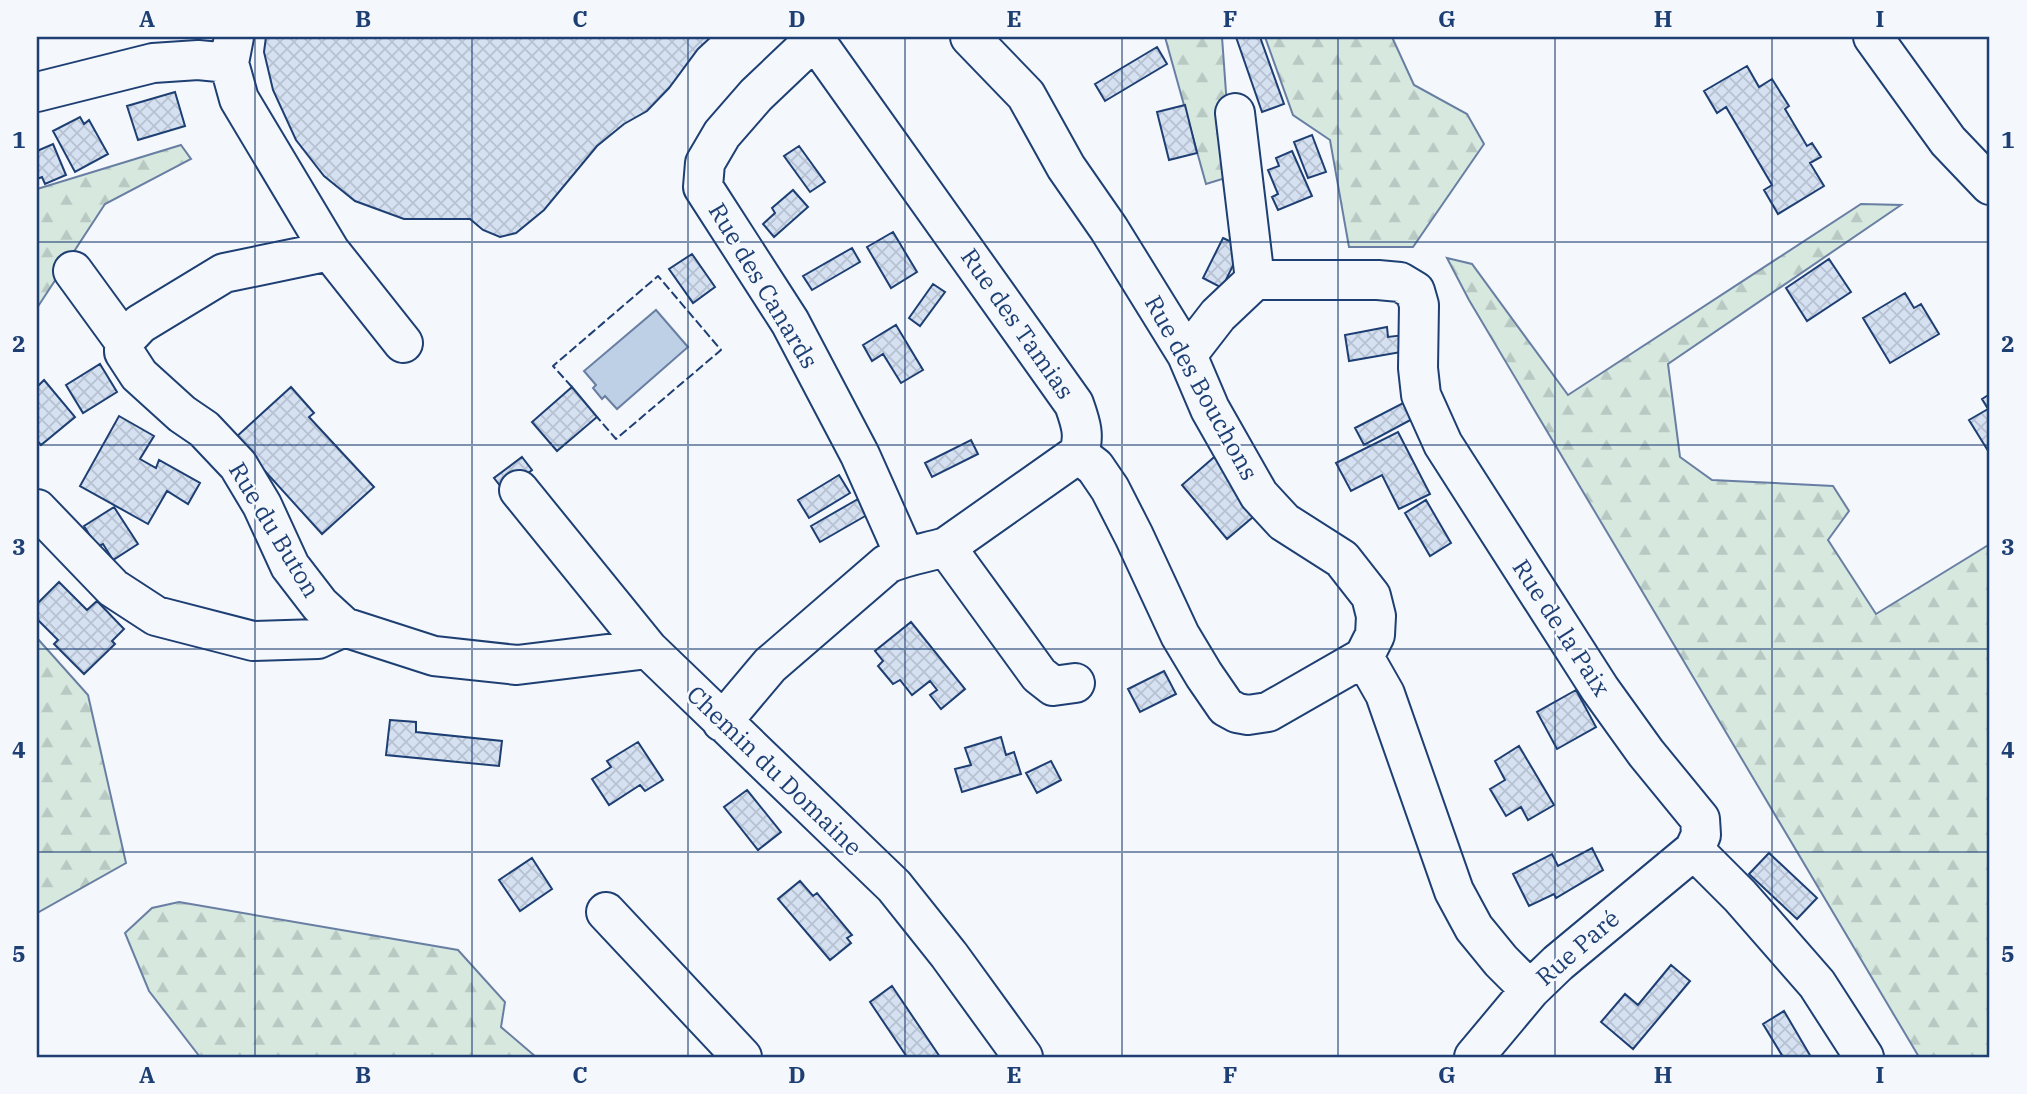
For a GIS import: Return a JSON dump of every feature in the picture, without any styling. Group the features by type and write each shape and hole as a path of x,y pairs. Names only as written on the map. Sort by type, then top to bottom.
{"street":[{"name":"Rue des Bouchons","path":"970,37 1026,95 1066,167 1109,229 1187,355 1210,409 1259,495 1284,522 1342,559 1371,596 1377,616 1375,635 1364,657"},
{"path":"1873,37 1948,141 1990,185"},
{"name":"Rue des Tamias","path":"816,38 1074,404 1083,443 1079,454"},
{"name":"Rue des Canards","path":"816,38 757,95 722,134 705,163 703,187 790,322 860,455 905,556"},
{"path":"37,92 153,63 198,60 232,50 239,99 330,251 403,343"},
{"path":"1187,355 1218,314 1255,280 1235,113"},
{"path":"124,341 140,324 223,273 330,251"},
{"name":"Rue du Buton","path":"73,271 124,341 124,352 139,375 182,414 204,429 238,465 262,505 290,566 320,605 344,627"},
{"name":"Rue de la Paix","path":"1255,280 1378,280 1400,282 1415,291 1419,305 1418,368 1422,395 1443,444 1600,689 1646,753 1700,819 1701,835 1694,850"},
{"path":"722,722 751,685 779,656 887,564 905,556 925,554 946,547 1079,454 1095,467 1110,489 1180,635 1203,675 1226,707 1248,715 1268,712 1364,657 1385,694 1454,891 1474,928 1530,990"},
{"name":"Chemin du Domaine","path":"519,490 648,649 894,886 949,955 1023,1057"},
{"path":"37,509 113,588 156,616 253,641 318,639 344,627 434,656 517,665 648,649"},
{"path":"946,547 1039,675 1053,685 1075,683"},
{"path":"1694,850 1740,895 1817,984 1864,1057"},
{"name":"Rue Paré","path":"1474,1057 1530,990 1558,963 1694,850"},
{"path":"606,912 742,1057"}],"green space":[{"path":"1165,37 1222,37 1232,176 1206,184"},
{"path":"1265,37 1392,37 1414,85 1467,114 1484,144 1413,247 1349,247 1330,140 1293,115"},
{"path":"181,145 191,159 105,204 37,308 37,189"},
{"path":"1861,204 1901,205 1668,364 1680,457 1712,480 1833,486 1849,511 1828,540 1876,614 1990,544 1990,1057 1919,1057 1469,300 1447,258 1472,264 1568,395"},
{"path":"37,638 88,695 126,863 37,913"},
{"path":"179,902 458,950 505,1002 501,1027 536,1057 200,1057 149,991 125,933 152,908"}],"water":[{"path":"656,310 688,347 617,409 605,396 602,399 593,388 596,385 584,371"}],"building":[{"path":"266,37 711,37 647,111 624,124 597,146 544,210 516,233 500,237 483,230 470,219 404,219 355,201 324,176 296,140 273,90 264,52"},
{"path":"1236,37 1260,37 1284,104 1262,112"},
{"path":"1157,47 1167,64 1105,101 1095,84"},
{"path":"1747,66 1759,87 1772,79 1789,106 1785,109 1807,146 1812,143 1821,157 1810,163 1824,186 1778,214 1764,190 1772,185 1726,107 1717,113 1704,91"},
{"path":"175,92 185,126 138,140 127,106"},
{"path":"1185,105 1197,153 1169,160 1157,112"},
{"path":"80,117 84,124 89,120 108,154 75,172 53,131"},
{"path":"1312,135 1326,172 1308,178 1294,142"},
{"path":"53,144 66,175 45,184 42,177 37,179 37,151"},
{"path":"799,146 825,182 810,192 784,156"},
{"path":"1292,151 1312,196 1278,210 1272,197 1278,194 1268,170 1279,166 1276,158"},
{"path":"793,190 808,207 774,237 763,224 775,213 772,208"},
{"path":"893,232 917,272 891,288 867,247"},
{"path":"1223,238 1242,247 1222,288 1203,278"},
{"path":"852,248 860,262 812,290 803,276"},
{"path":"692,254 715,287 693,303 669,269"},
{"path":"1829,259 1851,292 1807,321 1786,288"},
{"path":"933,284 945,292 920,326 909,318"},
{"path":"1905,293 1914,308 1921,304 1939,334 1890,363 1863,318"},
{"path":"896,325 923,370 901,383 883,354 872,361 863,345"},
{"path":"1387,327 1388,337 1404,335 1407,351 1349,361 1345,335"},
{"path":"100,364 117,392 83,413 66,385"},
{"path":"44,380 75,417 41,445 37,440 37,387"},
{"path":"291,387 314,413 309,417 374,487 322,534 235,438"},
{"path":"572,387 597,417 557,451 532,422"},
{"path":"1990,394 1990,454 1969,420 1988,409 1982,399"},
{"path":"1407,401 1416,417 1364,445 1355,428"},
{"path":"119,416 154,436 140,459 156,468 159,460 200,483 188,504 167,491 148,524 80,486"},
{"path":"1398,432 1430,494 1399,509 1382,475 1351,491 1336,463"},
{"path":"971,440 978,454 932,477 925,463"},
{"path":"1220,452 1266,506 1227,539 1182,485"},
{"path":"522,457 532,470 505,492 494,478"},
{"path":"839,475 850,493 809,518 798,500"},
{"path":"858,499 867,515 820,542 811,526"},
{"path":"1426,500 1451,543 1430,556 1405,513"},
{"path":"114,507 138,544 113,560 103,544 97,547 84,526"},
{"path":"59,582 87,610 97,601 124,629 112,641 115,644 84,674 54,644 58,640 37,619 37,604"},
{"path":"911,622 965,689 941,709 930,695 937,690 930,681 912,695 900,680 893,684 878,666 883,661 875,651"},
{"path":"1164,671 1176,694 1140,712 1128,689"},
{"path":"1576,690 1596,727 1557,749 1537,712"},
{"path":"390,720 416,722 416,732 502,741 499,766 386,755"},
{"path":"1001,737 1006,755 1014,752 1021,774 962,792 955,769 971,765 965,748"},
{"path":"638,742 663,780 645,791 640,785 609,805 592,779 611,767 607,761"},
{"path":"1519,746 1554,805 1528,820 1521,807 1506,816 1490,789 1505,780 1495,761"},
{"path":"1051,761 1061,780 1037,793 1026,773"},
{"path":"747,790 781,832 758,850 724,807"},
{"path":"1592,848 1603,870 1556,898 1554,894 1529,906 1513,874 1552,854 1558,866"},
{"path":"1769,853 1817,898 1797,919 1749,874"},
{"path":"532,858 552,889 520,911 499,880"},
{"path":"800,881 813,896 817,893 852,935 847,938 851,943 830,960 778,899"},
{"path":"1671,965 1690,981 1633,1049 1601,1022 1625,994 1638,1005"},
{"path":"892,986 940,1057 907,1057 870,1002"},
{"path":"1784,1011 1811,1057 1783,1057 1763,1024"}],"fence":[{"path":"572,387 553,366 658,276 721,350 616,439 597,417"}]}
